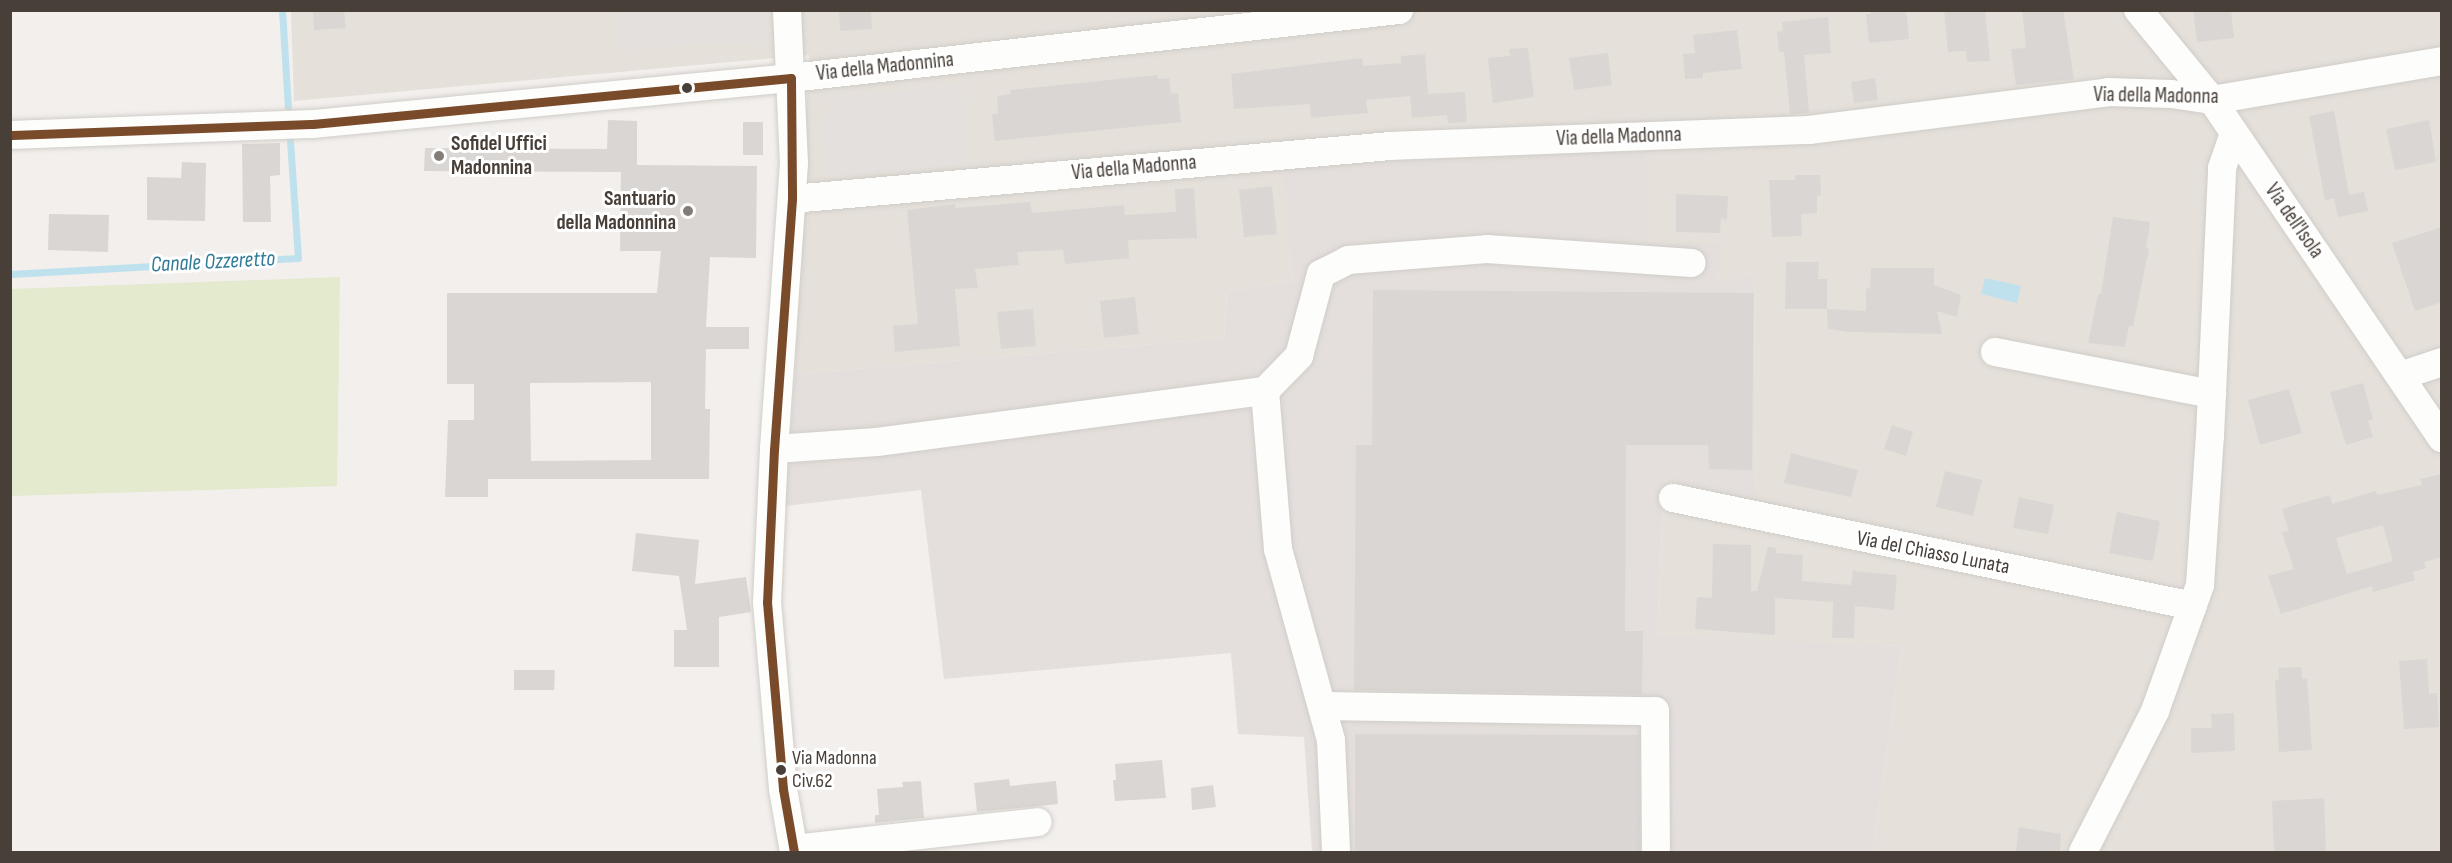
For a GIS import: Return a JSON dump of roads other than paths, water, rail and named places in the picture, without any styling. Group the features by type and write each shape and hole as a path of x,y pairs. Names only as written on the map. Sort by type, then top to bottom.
{"street":[{"path":"787,10 791,78 792,199 774,449 767,602 783,789 794,851 1038,822"},
{"name":"Via della Madonnina","path":"10,135 313,124 791,78 1399,10"},
{"name":"Via dell'Isola","path":"2138,10 2218,99 2234,134 2442,438"},
{"name":"Via della Madonna","path":"792,199 1390,146 1809,130 2108,92 2171,94 2218,99 2442,60"},
{"path":"2084,852 2155,711 2200,585 2212,394 2222,168 2234,134"},
{"path":"774,449 877,442 1265,391 1299,356 1321,274 1348,260 1487,249 1692,263"},
{"path":"1995,352 2212,394"},
{"path":"2400,376 2442,362"},
{"path":"1265,391 1278,549 1331,740 1336,852"},
{"name":"Via del Chiasso Lunata","path":"1673,498 2193,606"},
{"path":"1322,706 1655,711 1656,852"}],"water":[{"path":"1985,278 2021,286 2017,303 1981,294"}],"waterway":[{"name":"Canale Ozzeretto","path":"282,10 288,107"},
{"name":"Canale Ozzeretto","path":"10,274 298,258 290,140"}],"place":[{"name":"Sofidel Uffici Madonnina","path":"439,156"},
{"name":"Santuario della Madonnina","path":"688,211"},
{"name":"Via Madonna Civ.62","path":"781,770"}]}
